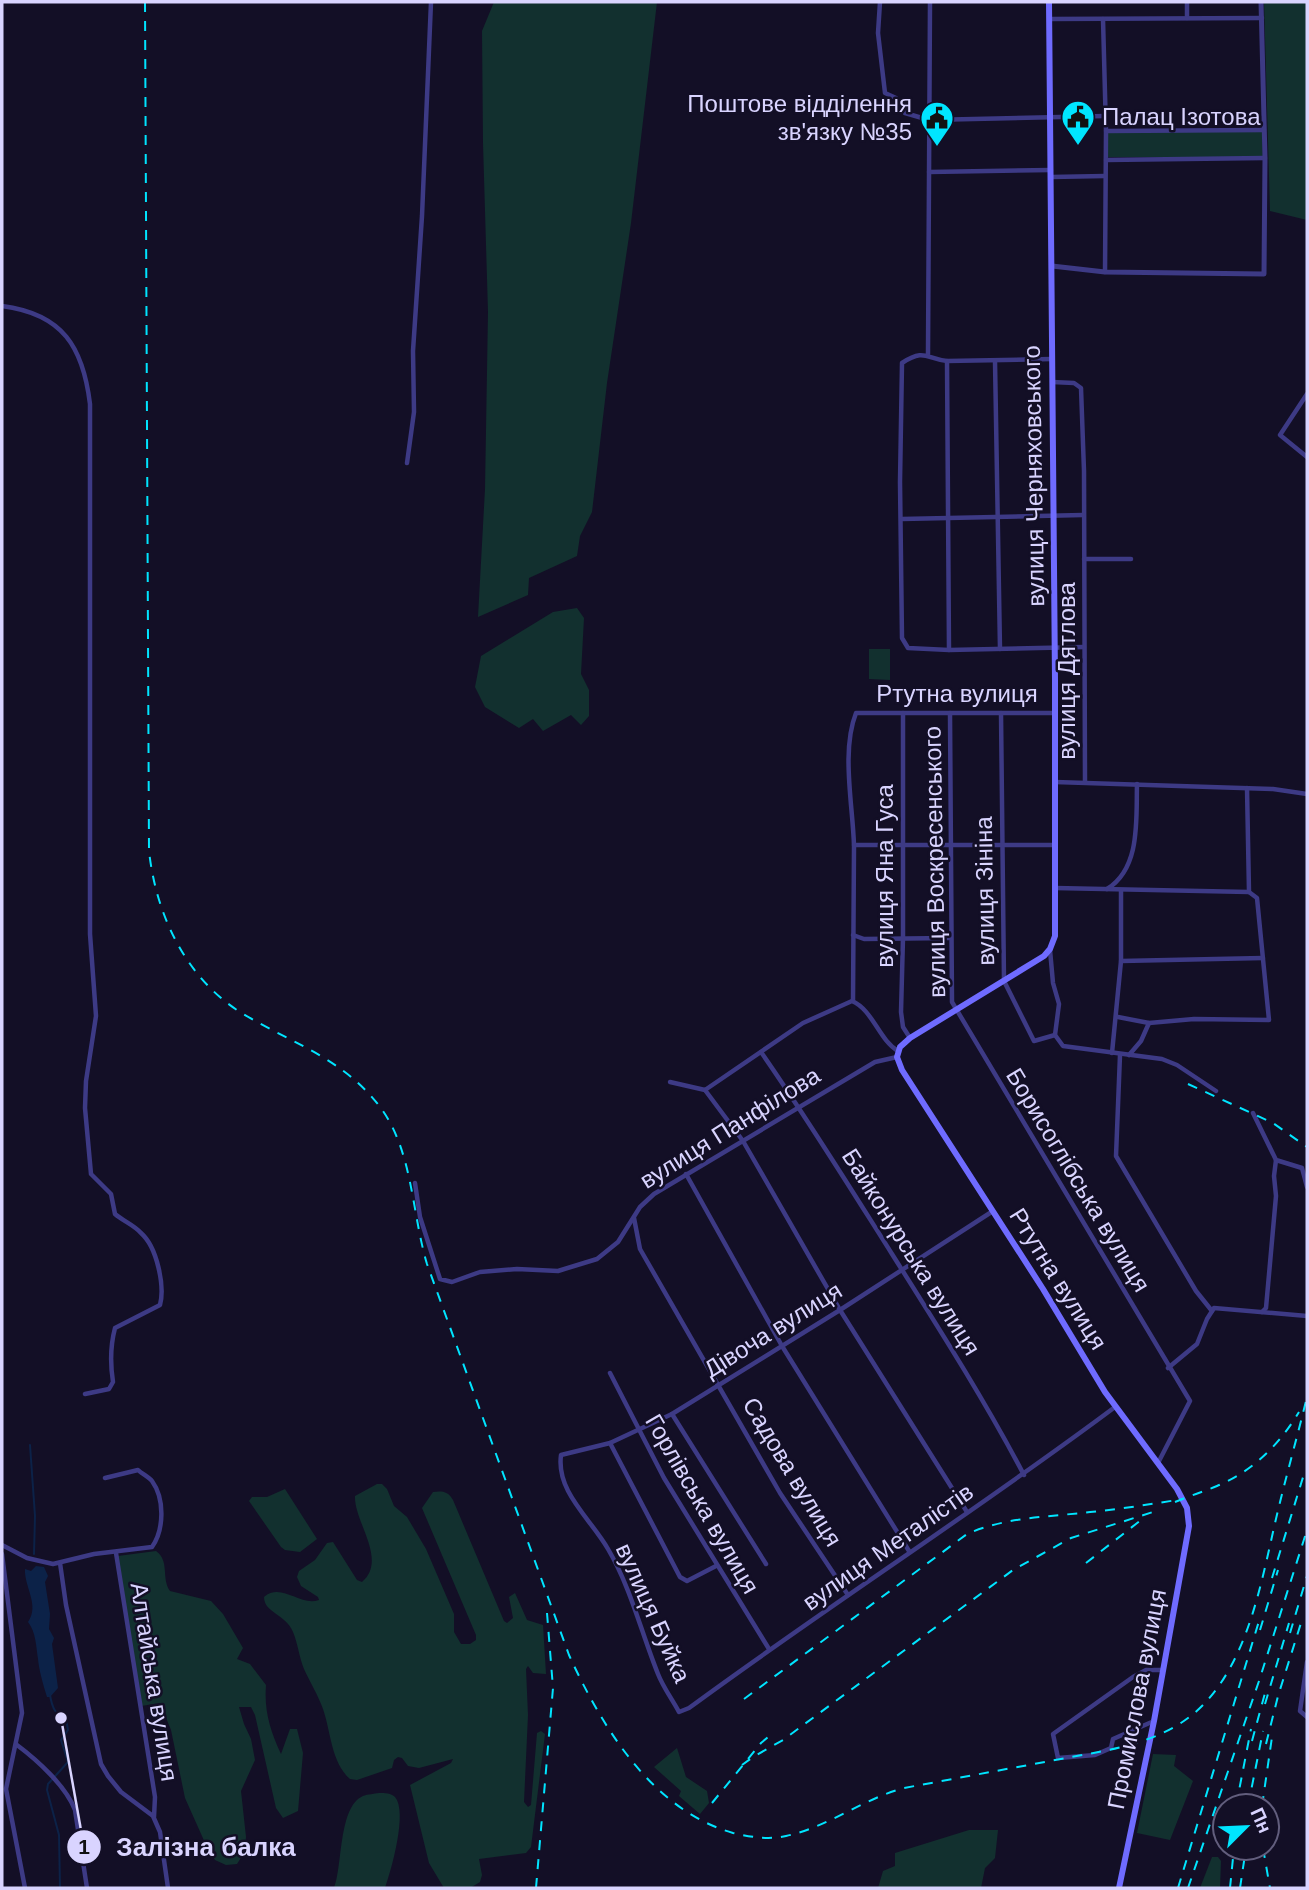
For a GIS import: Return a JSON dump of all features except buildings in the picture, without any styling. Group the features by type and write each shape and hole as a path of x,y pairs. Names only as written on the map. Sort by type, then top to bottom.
{"main road":[{"name":"вулиця Черняховського","path":"1049,2 1055,649 1055,936 1050,949"},
{"name":"вулиця Панфілова","path":"897,1054 910,1038 1038,960 1050,949"},
{"name":"Ртутна вулиця","path":"897,1054 902,1070 1115,1407 1182,1499 1189,1517"},
{"name":"Промислова вулиця","path":"1119,1888 1154,1721 1189,1517"}],"street":[{"path":"407,463 414,412 413,351 431,2"},
{"path":"880,2 878,33 885,93 896,98 905,113 929,120 1105,116"},
{"path":"928,355 930,2"},
{"path":"1186,2 1187,18"},
{"path":"1052,266 1105,272 1264,274 1265,158 1261,2"},
{"path":"1050,19 1262,18"},
{"path":"1103,19 1106,131 1105,272"},
{"path":"1106,131 1264,130"},
{"path":"1106,160 1265,158"},
{"path":"929,172 1105,176"},
{"path":"2,306 26,309 56,326 78,352 86,376 90,404 90,934 96,1016 86,1081 86,1121 91,1174 111,1194 115,1214 142,1233 151,1247 164,1292 160,1305 115,1328 110,1353 113,1382 109,1389 85,1394"},
{"path":"1052,359 947,361 928,355 912,357 902,363 902,638 908,648 949,650 1084,647"},
{"path":"947,361 949,650"},
{"path":"995,362 1000,649"},
{"name":"вулиця Дятлова","path":"1052,382 1074,383 1081,388 1085,782"},
{"path":"1307,394 1280,435 1307,457"},
{"path":"902,519 1084,515"},
{"name":"вулиця Дятлова","path":"1084,559 1131,559"},
{"name":"Ртутна вулиця","path":"897,1054 878,1027 853,1001 854,845 850,765 851,724 856,713 1054,713"},
{"name":"вулиця Яна Гуса","path":"903,713 901,1012 903,1027 910,1038"},
{"name":"вулиця Воскресенського","path":"950,713 949,938 952,1002 955,1011"},
{"name":"вулиця Зініна","path":"1001,713 1004,981 1034,1041 1055,1035"},
{"path":"1055,782 1273,789 1307,794"},
{"path":"1105,890 1117,883 1124,874 1136,839 1137,784"},
{"path":"1247,788 1249,892"},
{"path":"854,845 1055,845"},
{"path":"1055,888 1249,892 1257,898 1269,1020 1194,1019 1149,1023 1118,1017"},
{"path":"1112,1053 1118,1017 1121,891"},
{"path":"853,934 864,939 949,938"},
{"path":"1050,949 1053,983 1059,1000 1055,1035 1063,1046 1162,1059 1177,1065 1216,1091"},
{"path":"1121,961 1263,958"},
{"path":"705,1090 803,1023 853,1001"},
{"name":"Борисоглібська вулиця","path":"955,1011 1190,1401 1158,1463"},
{"path":"1129,1055 1141,1041 1149,1023"},
{"name":"Байконурська вулиця","path":"761,1052 800,1108 996,1421 1024,1475"},
{"name":"вулиця Панфілова","path":"415,1183 420,1217 440,1279 452,1282 480,1272 517,1269 558,1271 597,1259 618,1242 634,1217 654,1194 874,1062 897,1054"},
{"path":"1120,1055 1116,1157 1196,1291 1213,1310 1307,1317"},
{"path":"670,1082 705,1090 743,1141 840,1310 967,1513"},
{"path":"1252,1113 1276,1160 1276,1196 1266,1308 1262,1312"},
{"path":"1276,1160 1301,1168 1307,1187"},
{"path":"686,1174 782,1346 909,1551"},
{"name":"Дівоча вулиця","path":"561,1455 610,1443 672,1413 840,1310 993,1211"},
{"name":"Садова вулиця","path":"634,1217 640,1249 780,1493 848,1595"},
{"path":"1168,1368 1197,1344 1213,1310"},
{"name":"Горлівська вулиця","path":"610,1373 638,1430 716,1566 769,1649"},
{"name":"вулиця Металістів","path":"679,1712 689,1708 909,1551 1024,1475 1115,1407"},
{"path":"672,1413 766,1564"},
{"path":"610,1443 680,1577 687,1581 716,1566"},
{"name":"вулиця Буйка","path":"561,1455 559,1468 564,1485 608,1549 633,1600 659,1676 679,1712"},
{"name":"Алтайська вулиця","path":"2,1545 27,1558 60,1563 94,1554 152,1547 160,1535 162,1515 152,1481 138,1471 104,1478"},
{"name":"Алтайська вулиця","path":"116,1553 155,1797 154,1817"},
{"path":"2,1554 22,1713 6,1789 25,1888"},
{"name":"Алтайська вулиця","path":"60,1563 65,1605 102,1763 108,1776 121,1792 149,1810 154,1817 160,1832 168,1888"},
{"path":"1307,1662 1300,1711 1307,1717"},
{"path":"1154,1721 1113,1739 1111,1748 1095,1755 1058,1758 1053,1734 1133,1677 1146,1670 1163,1670"},
{"path":"17,1745 36,1759 71,1799 87,1888"}],"green space":[{"path":"494,2 657,2 631,223 607,383 592,512 580,536 577,556 529,578 528,595 478,617 485,489 488,312 482,31"},
{"path":"1264,2 1307,2 1307,220 1270,211"},
{"path":"1108,132 1262,132 1263,157 1108,157"},
{"path":"577,608 584,618 581,674 589,690 589,716 581,725 571,715 543,731 533,719 519,728 485,707 475,687 481,656 553,612"},
{"path":"869,649 890,649 890,680 869,679"},
{"path":"382,1484 387,1489 394,1506 407,1517 426,1549 454,1614 454,1632 461,1644 470,1644 476,1640 476,1635 422,1508 433,1492 445,1492 453,1500 504,1621 507,1623 513,1618 509,1597 515,1593 527,1620 543,1625 546,1674 533,1673 528,1666 526,1669 528,1715 524,1802 528,1807 531,1805 537,1733 541,1731 545,1734 531,1847 526,1853 479,1859 482,1875 480,1882 470,1888 444,1888 429,1863 410,1785 451,1763 453,1759 419,1768 408,1766 398,1757 392,1768 357,1780 350,1779 335,1755 323,1709 304,1669 293,1632 286,1621 265,1602 264,1597 278,1592 305,1600 319,1600 301,1586 297,1577 299,1571 315,1560 327,1543 333,1542 357,1580 362,1582 372,1563 355,1496"},
{"path":"285,1489 317,1539 300,1552 281,1547 249,1501 252,1497 267,1497"},
{"path":"156,1551 163,1560 170,1591 211,1601 223,1614 243,1648 237,1659 250,1664 266,1685 269,1720 281,1754 290,1729 297,1729 303,1753 298,1811 283,1818 276,1808 255,1715 251,1707 239,1707 251,1739 255,1760 241,1791 246,1837 244,1853 237,1864 226,1865 215,1860 206,1845 185,1798 171,1730 160,1703 141,1706 118,1556"},
{"path":"677,1748 686,1777 707,1791 709,1803 700,1814 679,1796 681,1791 654,1767"},
{"path":"1153,1754 1176,1755 1174,1766 1193,1781 1170,1840 1137,1833"},
{"path":"379,1793 395,1797 400,1815 397,1842 385,1888 334,1888 349,1812 363,1796"},
{"path":"969,1830 998,1830 995,1858 985,1868 981,1888 878,1888 883,1871 895,1866 895,1853"},
{"path":"1211,1860 1211,1862 1221,1862 1220,1888 1200,1888"}],"water":[{"path":"36,1566 44,1567 48,1576 45,1582 50,1614 49,1629 54,1638 52,1644 58,1688 50,1697 47,1697 44,1687 34,1635 28,1622 32,1603 25,1569 31,1571"}],"waterway":[{"path":"30,1445 35,1516 34,1554"},
{"path":"50,1695 55,1710 66,1719 68,1730 61,1740 68,1762 48,1784 47,1790 59,1835 60,1888"}],"railway":[{"path":"145,2 149,851 158,898 176,942 204,981 221,998 240,1012 335,1065 368,1093 393,1128 406,1166 427,1264 569,1655 597,1710 633,1762 654,1786 678,1806 704,1822 733,1833 773,1838 801,1832 904,1788 1104,1751 1170,1730 1204,1704 1231,1667 1241,1646 1257,1600 1307,1397"},
{"path":"1188,1084 1273,1123 1307,1147"},
{"path":"1175,1502 1242,1473 1274,1446 1299,1412"},
{"path":"1272,1578 1304,1474"},
{"path":"744,1699 967,1534 1012,1521 1183,1499"},
{"path":"742,1765 783,1740 1013,1570 1071,1538 1153,1512"},
{"path":"1086,1563 1141,1520"},
{"path":"1188,1888 1307,1530"},
{"path":"1260,1630 1278,1570"},
{"path":"1290,1633 1307,1576"},
{"path":"536,1888 553,1688 547,1613"},
{"path":"1178,1888 1259,1621"},
{"path":"1265,1704 1289,1623"},
{"path":"1266,1744 1301,1623"},
{"path":"1252,1741 1265,1693"},
{"path":"1239,1792 1251,1729"},
{"path":"1251,1792 1263,1731"},
{"path":"712,1803 761,1743 774,1732"},
{"path":"1264,1792 1272,1737"},
{"path":"1230,1888 1233,1862"},
{"path":"1240,1888 1244,1862"},
{"path":"1265,1862 1270,1888"}],"place":[{"name":"Палац Ізотова","path":"1078,147"},
{"name":"Поштове відділення зв'язку №35","path":"937,148"},
{"name":"Залізна балка","path":"61,1718"}]}
